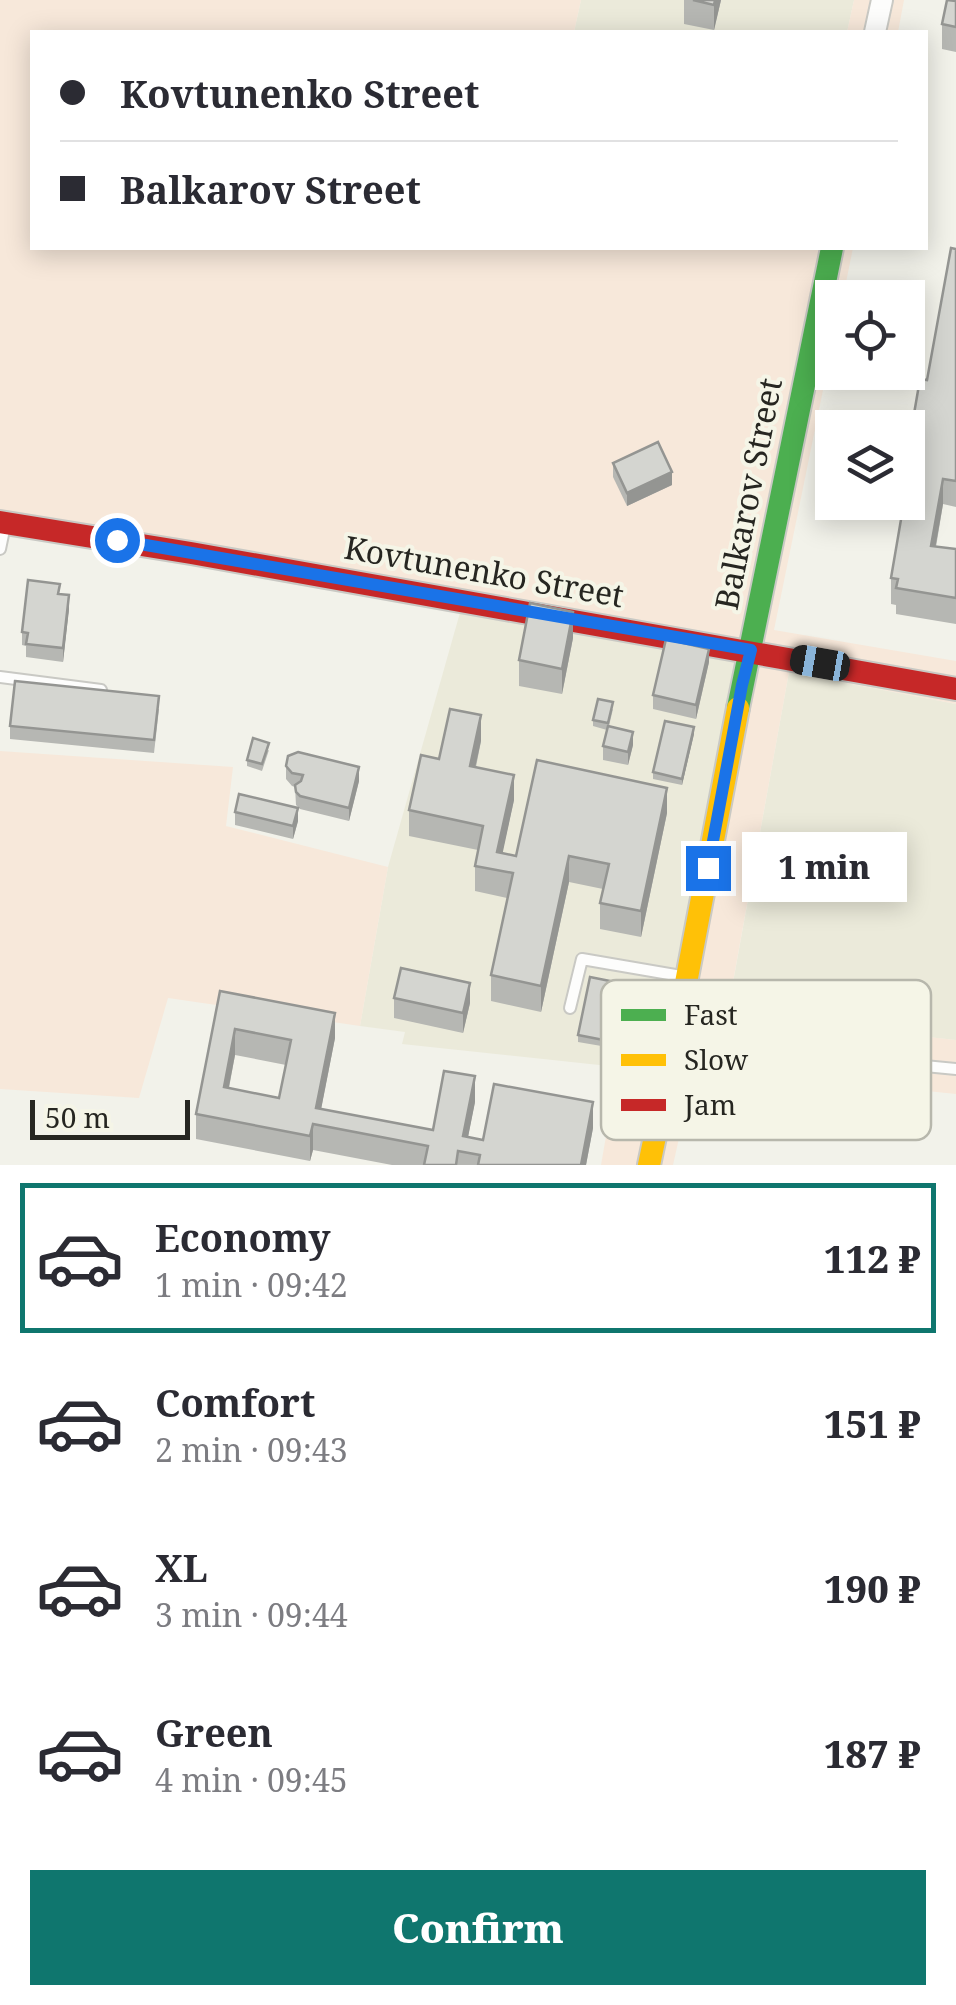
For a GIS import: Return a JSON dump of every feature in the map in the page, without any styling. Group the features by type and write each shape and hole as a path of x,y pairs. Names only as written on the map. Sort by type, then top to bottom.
{"street":[{"path":"875,30 882,0"},
{"name":"Balkarov Street","path":"686,980 742,685 832,250"},
{"name":"Kovtunenko Street","path":"2,522 956,688"},
{"name":"Balkarov Street","path":"648,1165 653,1140"}],"lane":[{"path":"0,548 2,522"},
{"path":"0,677 117,693"},
{"path":"570,1008 582,959 687,977"},
{"path":"931,1067 956,1069"}],"shaded area":[{"path":"0,0 581,0 574,30 30,30 30,250 853,250 846,280 815,280 815,390 823,390 819,410 815,410 815,429 774,630 956,661 956,704 789,672 733,980 687,980 751,651 0,522"},
{"path":"581,0 854,0 847,30 574,30"},
{"path":"854,0 904,0 898,30 847,30"},
{"path":"463,602 751,651 687,980 601,980 601,1065 402,1044 405,1032 360,1026 388,867"},
{"path":"789,672 956,704 956,1040 931,1037 931,980 733,980"},
{"path":"0,751 233,767 226,826 388,867 360,1026 168,998 139,1098 0,1089"},
{"path":"931,1037 956,1040 956,1094 931,1091"},
{"path":"605,1140 679,1140 673,1165 601,1165"}],"building":[{"path":"947,0 956,1 956,27 942,24"},
{"path":"951,248 956,249 956,481 943,479 931,546 956,549 956,598 896,588 898,579 891,578 901,520 925,520 925,410 915,410 918,390 925,390"},
{"path":"658,442 672,472 627,493 613,463"},
{"path":"28,580 60,584 58,594 69,595 63,648 26,644 28,633 22,632"},
{"path":"530,603 573,612 562,669 519,660"},
{"path":"666,639 709,649 696,705 653,695"},
{"path":"15,681 159,696 154,740 10,726"},
{"path":"598,699 613,702 608,723 593,720"},
{"path":"450,709 481,715 470,766 514,775 497,852 516,856 537,760 667,788 641,911 600,903 609,864 569,856 541,986 491,975 513,873 475,866 483,826 409,810 421,755 439,759"},
{"path":"665,721 694,727 682,779 653,772"},
{"path":"608,726 633,732 628,752 603,746"},
{"path":"253,738 269,743 262,764 247,760"},
{"path":"298,752 359,767 349,808 296,792 295,785 303,775 292,773 286,766 288,756"},
{"path":"239,794 298,808 293,826 235,812"},
{"path":"401,968 470,983 463,1013 394,998"},
{"path":"590,977 605,980 601,980 601,1039 578,1035"},
{"path":"220,991 335,1013 316,1108 433,1130 444,1071 475,1076 463,1136 483,1140 494,1084 593,1102 581,1165 478,1165 480,1155 458,1151 456,1165 424,1165 428,1146 313,1124 310,1136 196,1114","holes":["235,1029 291,1040 279,1098 224,1087"]}],"traffic: fast":[{"path":"738,708 832,250"}],"traffic: slow":[{"path":"687,980 738,708"},
{"path":"649,1165 654,1140"}],"traffic: jam":[{"path":"0,522 956,689"}],"route":[{"path":"117,540 751,650 708,868"}]}
